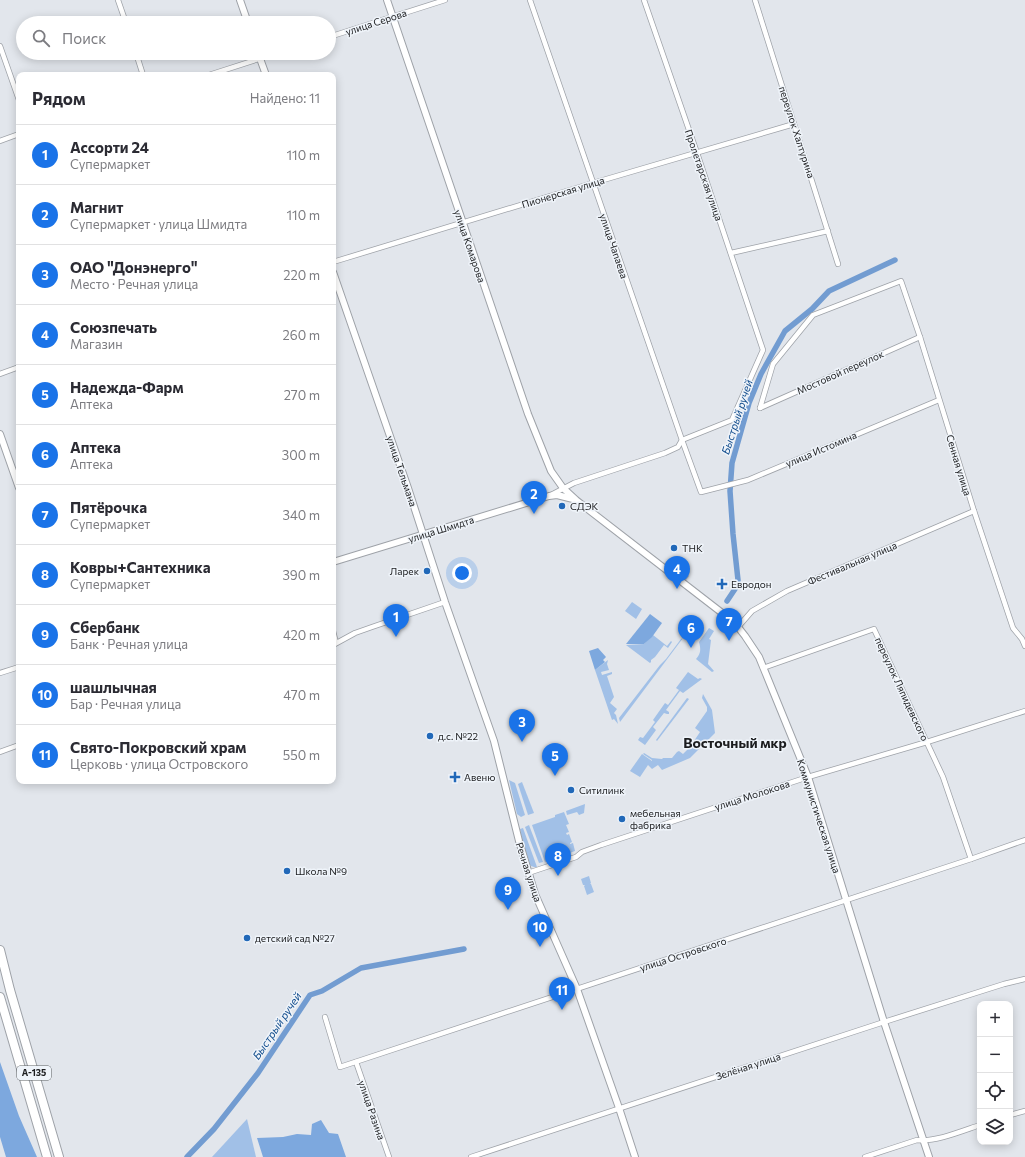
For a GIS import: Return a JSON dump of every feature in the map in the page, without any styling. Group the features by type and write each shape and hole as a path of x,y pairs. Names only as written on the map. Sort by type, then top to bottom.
{"highway":[{"name":"А-135","path":"0,950 10,990 59,1157"},
{"name":"А-135","path":"0,997 47,1157"}],"street":[{"path":"118,0 124,16"},
{"path":"240,0 246,16"},
{"name":"улица Комарова","path":"387,0 536,437 550,471 563,488"},
{"name":"улица Серова","path":"336,35 445,0"},
{"name":"улица Чапаева","path":"530,0 701,492"},
{"name":"Пролетарская улица","path":"644,0 763,350"},
{"name":"переулок Халтурина","path":"755,0 838,264"},
{"path":"0,46 16,91"},
{"path":"138,60 142,72"},
{"path":"217,72 248,60"},
{"path":"260,60 265,72"},
{"name":"Пионерская улица","path":"336,261 462,222 794,124"},
{"path":"0,140 16,135"},
{"path":"731,253 828,231"},
{"name":"улица Тельмана","path":"336,281 408,488 469,672"},
{"name":"Сенная улица","path":"760,408 773,364 813,315 901,281 1013,628 1022,639 1025,646"},
{"name":"Мостовой переулок","path":"760,408 920,337"},
{"name":"улица Шмидта","path":"549,496 574,483 665,453 678,447 682,440 732,420 763,350"},
{"path":"0,374 16,368"},
{"name":"улица Истомина","path":"701,492 748,480 939,400"},
{"path":"0,434 16,479"},
{"name":"Коммунистическая улица","path":"563,488 576,500 722,613 738,627 753,647 808,777 884,1022 929,1157"},
{"name":"улица Шмидта","path":"336,561 549,496 557,495 576,500"},
{"name":"Фестивальная улица","path":"738,627 752,610 787,591 974,511"},
{"path":"336,644 372,627 445,602"},
{"name":"переулок Ляпидевского","path":"763,668 874,629 943,777 971,859"},
{"path":"0,673 16,667"},
{"name":"Речная улица","path":"469,672 496,750 528,873 544,914 577,989 619,1108 634,1157"},
{"name":"улица Молокова","path":"528,873 576,857 582,852 598,846 808,777 1025,711"},
{"path":"0,752 16,746"},
{"name":"улица Островского","path":"325,1016 340,1067 1025,840"},
{"name":"Зелёная улица","path":"471,1157 884,1022 1004,984 1025,979"},
{"name":"улица Разина","path":"356,1062 389,1157"},
{"path":"1013,1114 1025,1111"},
{"path":"865,1157 917,1140 932,1140 977,1126"}],"shaded area":[{"path":"674,563 689,576 686,580 673,571 671,566"},
{"path":"632,602 642,609 636,619 625,611"},
{"path":"650,614 662,623 652,637 644,644 626,644"},
{"path":"709,628 714,631 709,639 711,640 708,664 714,671 712,672 696,659 700,651 699,642"},
{"path":"653,635 667,646 671,641 672,642 668,648 664,645 650,663 626,645 644,644"},
{"path":"683,638 620,722 619,718"},
{"path":"598,648 606,657 603,660 605,662 595,670 589,651"},
{"path":"608,660 607,664 609,670 601,672 602,675 612,672 612,674 607,676 614,697 610,703 617,709 614,713 618,724 614,719 612,720 595,670"},
{"path":"688,672 698,679 702,679 683,693 680,691 666,710 669,714 664,713 653,727 656,730 645,745 638,740 640,737 643,738 655,722 653,720 665,703 668,705 679,690 676,688"},
{"path":"703,694 712,710 715,733 690,758 662,770 658,765 652,769 648,765 640,777 630,771 642,754 652,761 643,754 644,753 652,758 672,758 679,751 683,754 691,746 689,743 692,744 700,732 695,728 707,711 707,707 702,698"},
{"path":"687,698 689,699 657,741 656,740"},
{"path":"509,780 515,783 525,815 521,817 517,814"},
{"path":"522,782 534,813 528,815 518,784"},
{"path":"585,804 584,813 579,815 577,812 567,815 566,811"},
{"path":"564,812 569,824 566,825 569,832 566,833 567,835 569,834 572,842 570,844 573,843 575,851 545,862 532,825 555,817 555,815"},
{"path":"529,825 543,862 539,863 525,827"},
{"path":"523,828 537,867 531,866 527,860 520,829"},
{"path":"589,876 594,892 587,895 585,885 583,885 581,879"},
{"path":"0,1062 19,1116 37,1157 6,1157 0,1137"},
{"path":"247,1119 256,1157 212,1157"},
{"path":"321,1120 329,1133 338,1134 346,1157 263,1157 257,1138 283,1137 297,1134 311,1135 312,1124"}],"waterway":[{"name":"Быстрый ручей","path":"727,601 737,586 738,580 730,491 732,463 749,403 761,374 785,331 812,309 829,291 895,260"},
{"name":"Быстрый ручей","path":"187,1157 214,1129 258,1073 310,995 322,991 361,968 464,949"}],"place":[{"name":"СДЭК","path":"562,506"},
{"name":"Магнит","path":"534,514"},
{"name":"ТНК","path":"674,548"},
{"name":"Ларек","path":"427,571"},
{"name":"Евродон","path":"722,584"},
{"name":"Союзпечать","path":"677,589"},
{"name":"Ассорти 24","path":"396,637"},
{"name":"Пятёрочка","path":"729,641"},
{"name":"Аптека","path":"691,648"},
{"name":"д.с. №22","path":"430,736"},
{"name":"ОАО \"Донэнерго\"","path":"522,742"},
{"name":"Надежда-Фарм","path":"555,776"},
{"name":"Авеню","path":"455,777"},
{"name":"Ситилинк","path":"571,790"},
{"name":"мебельная фабрика","path":"622,819"},
{"name":"Школа №9","path":"287,871"},
{"name":"Ковры+Сантехника","path":"558,876"},
{"name":"Сбербанк","path":"508,910"},
{"name":"детский сад №27","path":"247,938"},
{"name":"шашлычная","path":"540,947"},
{"name":"Свято-Покровский храм","path":"562,1010"}],"district":[{"name":"Восточный мкр","path":"735,743"}]}
